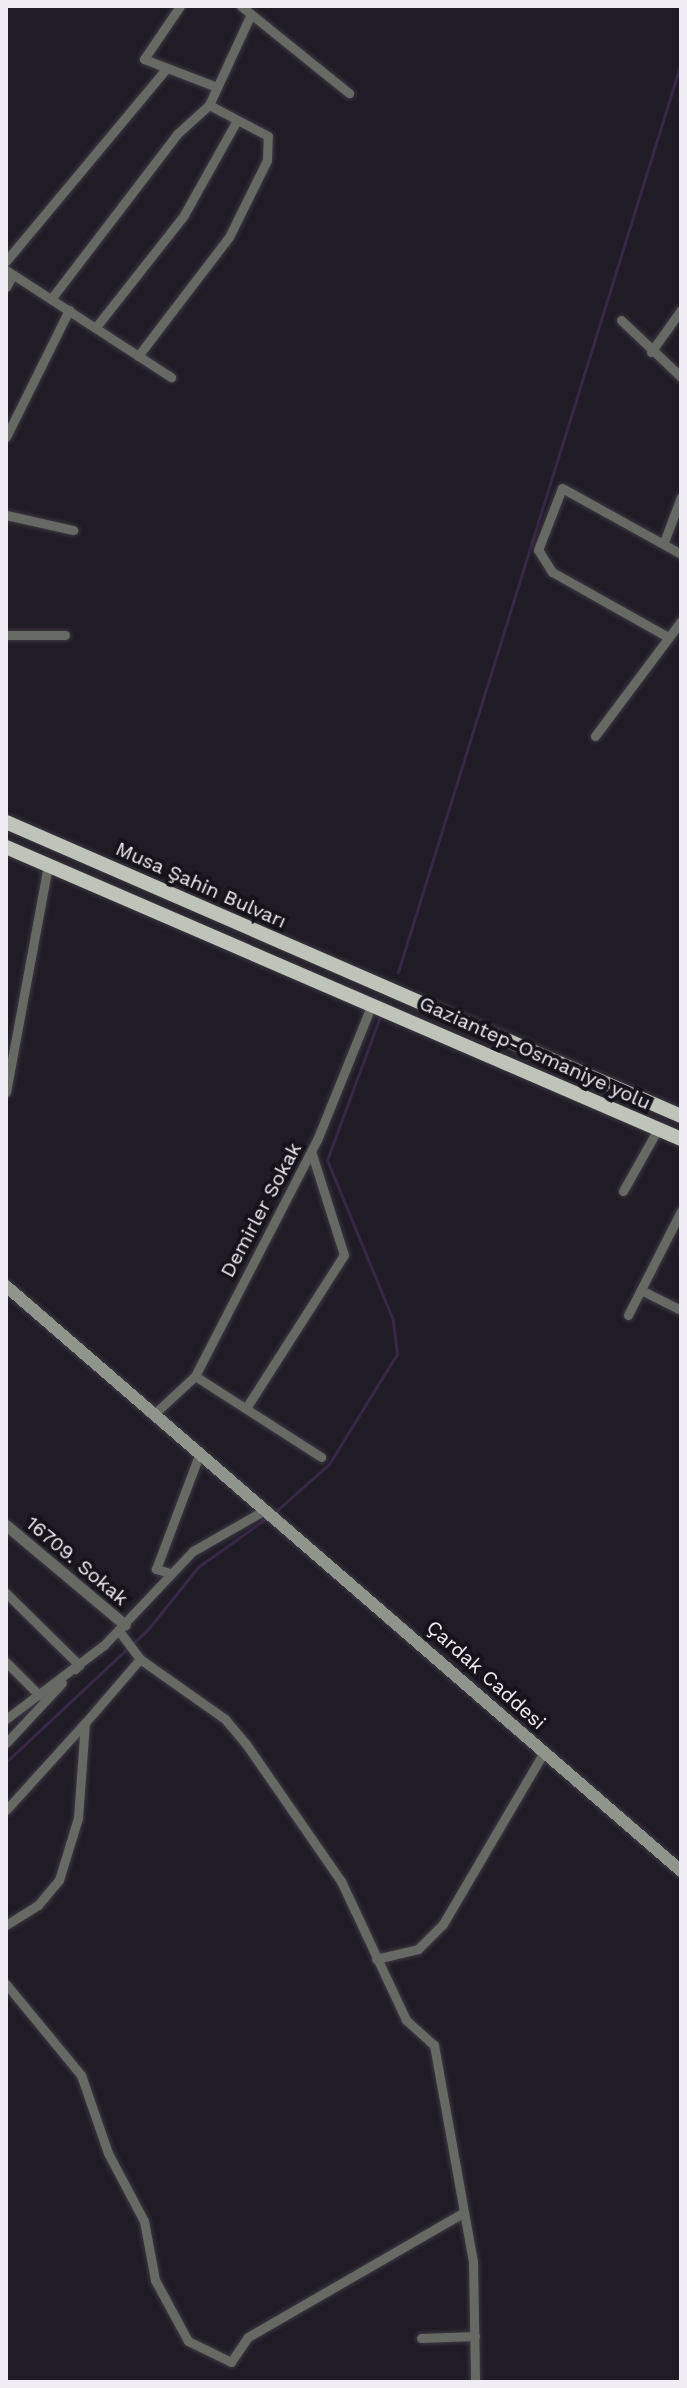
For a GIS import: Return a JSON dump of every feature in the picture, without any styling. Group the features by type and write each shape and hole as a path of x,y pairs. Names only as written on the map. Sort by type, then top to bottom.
{"highway":[{"name":"Musa Şahin Bulvarı","path":"6,822 380,987"},
{"name":"Musa Şahin Bulvarı","path":"6,847 372,1004"},
{"name":"Gaziantep-Osmaniye yolu","path":"380,987 681,1116"},
{"name":"Gaziantep-Osmaniye yolu","path":"372,1004 681,1139"}],"main road":[{"name":"Çardak Caddesi","path":"6,1286 198,1458 293,1535 681,1871"}],"street":[{"path":"180,6 143,54 166,69 217,87"},
{"path":"241,6 349,93"},
{"path":"51,299 177,134 209,105 251,14"},
{"path":"6,261 166,69"},
{"path":"138,356 229,237 263,171 271,141 209,105"},
{"path":"96,327 184,215 237,120"},
{"path":"6,287 9,273 171,377"},
{"path":"6,437 69,310"},
{"path":"651,352 681,310"},
{"path":"621,320 651,352 681,377"},
{"path":"668,637 552,572 538,550 562,488 681,554"},
{"path":"664,542 681,497"},
{"path":"6,515 73,530"},
{"path":"595,736 681,621"},
{"path":"6,635 65,635"},
{"path":"6,1092 48,866"},
{"name":"Demirler Sokak","path":"153,1415 195,1376 311,1151 358,1052 372,1004"},
{"path":"623,1191 658,1129"},
{"path":"248,1405 344,1255 311,1151"},
{"path":"628,1315 681,1211"},
{"path":"641,1290 681,1310"},
{"path":"195,1376 248,1405 321,1457"},
{"path":"170,1573 156,1569 198,1458"},
{"path":"6,1719 79,1665 122,1628 170,1573 212,1537 266,1512"},
{"name":"16709. Sokak","path":"8,1530 122,1628"},
{"path":"6,1593 79,1665"},
{"path":"122,1628 127,1641 139,1656 233,1727 328,1860 406,2020 434,2045 463,2213 475,2336 475,2382"},
{"path":"6,1810 85,1723 139,1656"},
{"path":"6,1662 39,1695"},
{"path":"6,1743 79,1665"},
{"path":"6,1925 38,1905 66,1864 78,1818 85,1723"},
{"path":"376,1959 418,1949 443,1924 544,1752"},
{"path":"6,1984 81,2075 108,2153 144,2221 155,2280 179,2331 199,2347 231,2362 248,2337 463,2213"},
{"path":"421,2338 475,2336"}],"waterway":[{"path":"398,972 681,63"},
{"path":"274,1513 329,1464 397,1354 393,1320 327,1160 381,1014"},
{"path":"6,1762 149,1628 198,1567 268,1517"}]}
